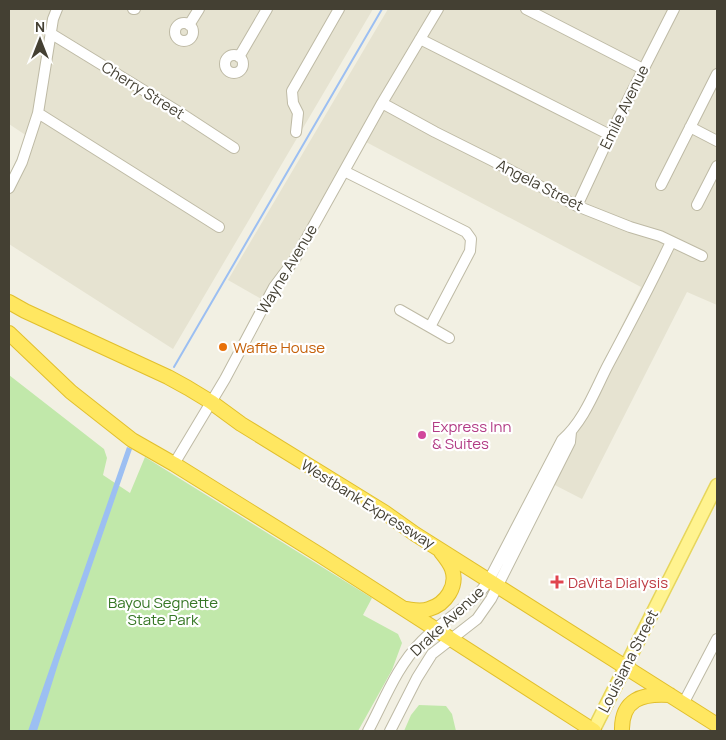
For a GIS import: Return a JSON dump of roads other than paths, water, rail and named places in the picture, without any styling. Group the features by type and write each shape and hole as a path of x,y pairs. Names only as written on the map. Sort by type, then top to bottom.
{"highway":[{"name":"Westbank Expressway","path":"9,302 168,377 211,402 241,424 440,548 717,726"},
{"path":"9,333 71,392 132,440 174,464 320,556 593,731"},
{"path":"402,609 419,611 430,609 439,605 451,591 454,576 452,567 440,548"},
{"path":"622,731 621,723 626,710 638,698 654,694 671,696"}],"main road":[{"name":"Louisiana Street","path":"593,731 717,485"}],"street":[{"path":"9,188 22,162 38,113 52,19 57,9"},
{"path":"189,25 198,9"},
{"path":"239,57 267,9"},
{"path":"296,132 298,113 293,103 292,91 339,9"},
{"name":"Wayne Avenue","path":"174,464 211,402 274,287 295,259 382,102 438,9"},
{"path":"526,9 643,69"},
{"name":"Emile Avenue","path":"577,206 610,135 674,9"},
{"name":"Cherry Street","path":"50,33 234,148"},
{"path":"420,40 610,135"},
{"path":"660,185 717,74"},
{"name":"Angela Street","path":"382,102 435,132 493,160 577,206 702,256"},
{"path":"38,113 219,227"},
{"path":"690,127 717,141"},
{"path":"697,205 717,166"},
{"path":"344,171 466,232 471,239 470,251 430,327"},
{"name":"Drake Avenue","path":"390,731 432,654 485,610 494,583 570,442 571,432 586,408 646,296 671,242"},
{"path":"400,310 448,338"},
{"name":"Drake Avenue","path":"368,731 410,653 422,640 494,583"},
{"path":"683,704 717,639"}],"water":[{"path":"127,447 132,449 37,731 28,731"}],"waterway":[{"path":"174,367 382,9"}],"place":[{"name":"Waffle House","path":"223,347"},
{"name":"Express Inn & Suites","path":"422,435"},
{"name":"DaVita Dialysis","path":"557,582"}],"park label":[{"name":"Bayou Segnette State Park","path":"163,610"}]}
